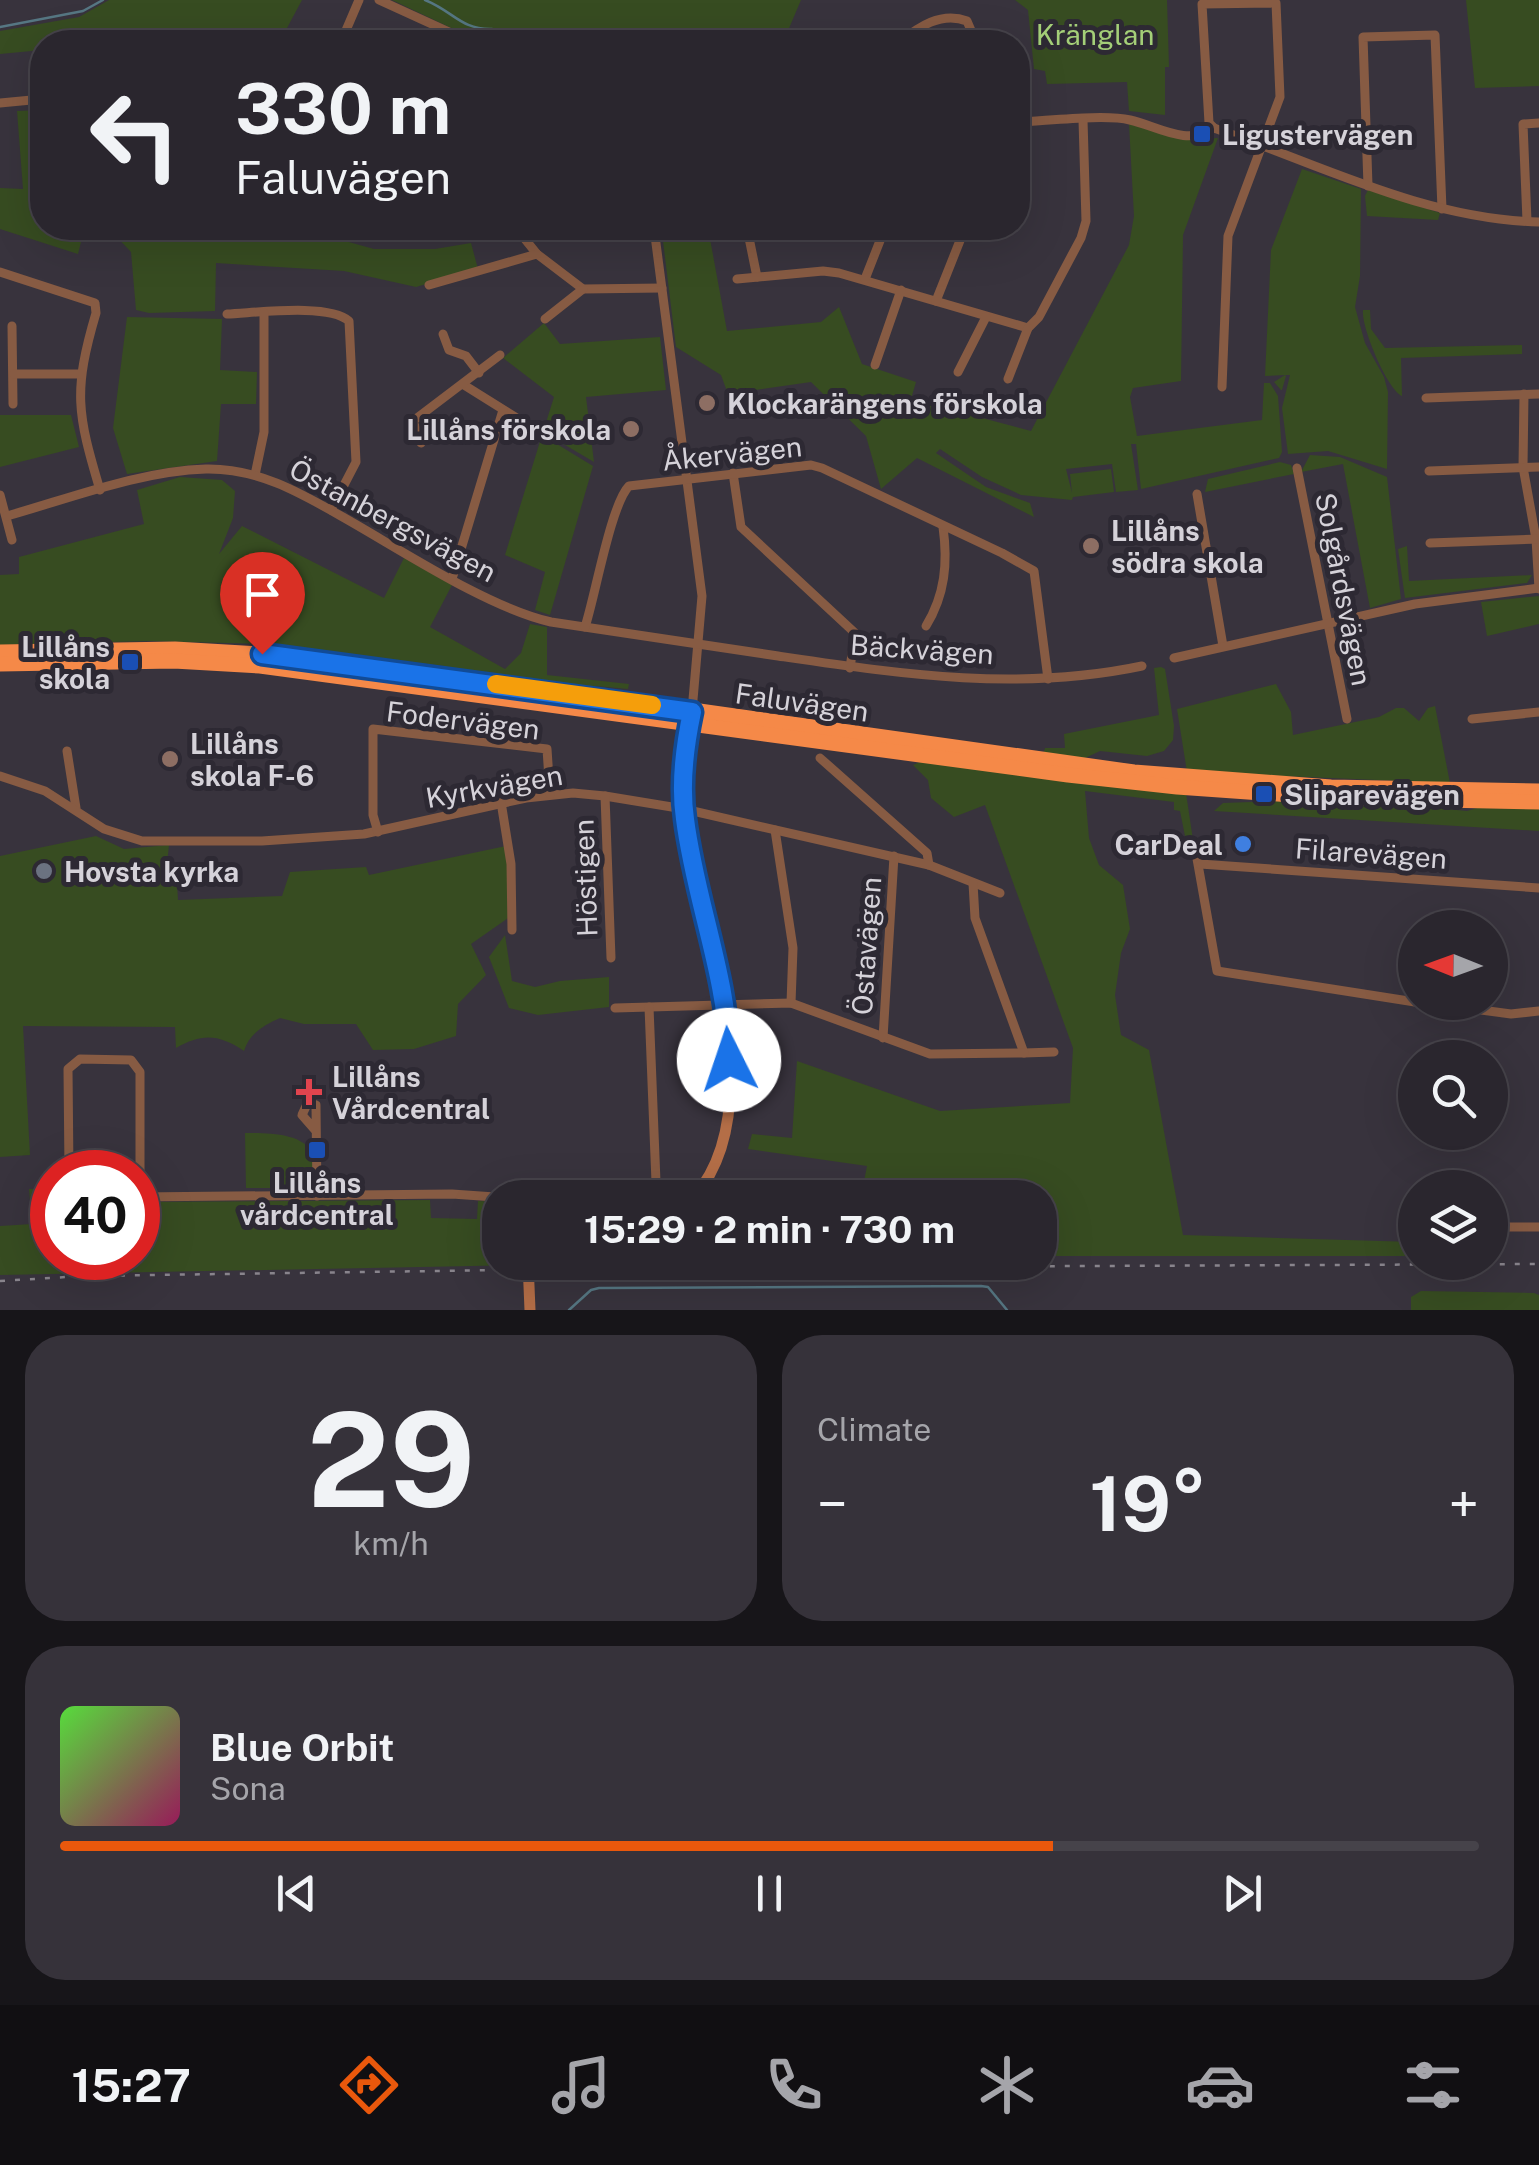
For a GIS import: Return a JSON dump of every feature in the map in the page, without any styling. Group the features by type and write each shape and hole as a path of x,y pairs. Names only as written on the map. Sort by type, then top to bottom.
{"highway":[{"name":"Faluvägen","path":"0,652 234,652 1175,782 1342,798 1539,802"},
{"name":"Faluvägen","path":"0,664 174,661 260,666 638,709"},
{"name":"Faluvägen","path":"1196,784 1539,791"}],"street":[{"path":"346,30 358,0"},
{"path":"379,0 445,30"},
{"path":"1222,387 1228,236 1262,146 1280,97 1276,3 1202,4 1208,123 1214,128 1262,146 1368,186 1442,209 1533,222 1523,124 1539,124"},
{"path":"916,30 946,18 968,21 971,30"},
{"path":"1368,186 1363,37 1435,34 1442,209"},
{"path":"0,103 30,100"},
{"path":"1030,122 1127,119 1181,136 1194,136 1214,128"},
{"path":"1008,379 1028,328 1040,316 1086,221 1083,120"},
{"path":"526,240 537,254 584,290"},
{"path":"656,240 702,596 684,809 724,1003 729,1060 725,1135 717,1162 705,1180"},
{"path":"749,240 757,277"},
{"path":"865,279 881,240"},
{"path":"936,301 960,240"},
{"path":"430,285 537,254"},
{"path":"736,279 823,271 865,279 1028,328"},
{"path":"0,272 94,302 96,313 80,374 80,414 100,490"},
{"path":"545,319 584,290 662,288"},
{"path":"875,365 901,290"},
{"path":"227,314 327,312 344,316 349,322 356,462 331,510"},
{"path":"255,475 264,432 264,313"},
{"path":"958,372 986,317"},
{"path":"12,326 13,404"},
{"path":"444,334 449,350 466,356 479,372"},
{"path":"421,443 413,421 500,355"},
{"path":"14,374 80,374"},
{"path":"464,385 520,420"},
{"path":"1174,658 1433,601 1539,589 1537,539 1523,468 1524,394"},
{"path":"1426,398 1539,394"},
{"path":"452,578 504,410"},
{"name":"Åkervägen","path":"585,627 622,493 629,486 816,466 1034,571 1048,680"},
{"path":"1430,470 1539,467"},
{"name":"Solgårdsvägen","path":"1297,468 1347,720"},
{"name":"Östanbergsvägen","path":"6,516 186,471 210,469 255,475 293,489 452,578 541,620 698,644"},
{"path":"733,473 740,528 856,633 850,668"},
{"path":"0,494 12,540"},
{"path":"1198,494 1223,646"},
{"path":"926,626 939,600 947,559 943,527"},
{"path":"1430,543 1537,539"},
{"name":"Bäckvägen","path":"698,644 904,674 1048,680 1142,666"},
{"path":"1472,719 1539,712"},
{"name":"Fodervägen","path":"378,832 373,815 373,729 548,749 550,794"},
{"path":"67,751 76,808"},
{"path":"820,758 927,853 929,865"},
{"name":"Kyrkvägen","path":"0,776 46,791 104,828 142,840 262,842 378,832 550,794 605,796 684,809 894,856 929,865 1000,893"},
{"name":"Höstigen","path":"605,796 611,958"},
{"path":"501,802 511,864 512,930"},
{"path":"775,830 793,948 791,1003"},
{"path":"1194,842 1217,971 1398,999"},
{"name":"Östavägen","path":"883,1038 894,856"},
{"name":"Filarevägen","path":"1200,864 1539,888"},
{"path":"973,883 975,918 1024,1052"},
{"path":"615,1008 791,1003 916,1050 945,1056 1054,1052"},
{"path":"650,1006 656,1180"},
{"path":"1508,1014 1539,1011"},
{"path":"69,1150 68,1069 80,1059 130,1060 140,1072 139,1150"},
{"path":"316,1131 317,1196"},
{"path":"160,1197 482,1196"},
{"path":"1508,1228 1539,1227"},
{"path":"529,1280 530,1310"}],"green space":[{"path":"109,0 302,0 287,28 30,30 30,51 0,54 0,31 79,17"},
{"path":"392,0 801,0 788,30 456,30"},
{"name":"Kränglan","path":"1015,0 1167,0 1169,67 1165,67 1165,115 1129,111 1127,82 1047,84 1045,71 1034,69 1028,10"},
{"path":"1466,0 1539,0 1539,86 1475,88"},
{"path":"30,110 30,239 0,229 0,188 23,189 17,111"},
{"path":"1129,124 1184,140 1218,138 1183,235 1181,381 1133,388 1130,397 1137,436 1262,420 1264,383 1270,383 1278,396 1282,452 1279,458 1141,489 1136,444 1131,444 1138,490 1116,492 1112,464 1066,469 1072,493 1070,474 1111,469 1114,492 1072,500 1021,495 982,477 940,449 936,453 986,487 1030,503 1034,517 917,458 881,489 866,436 811,382 728,394 721,375 676,347 663,241 710,240 727,331 821,322 839,307 862,364 916,382 911,399 1031,431 1129,245 1134,216"},
{"path":"1302,169 1361,189 1360,276 1355,307 1365,343 1388,392 1387,469 1328,451 1288,454 1282,408 1290,375 1265,376 1271,250"},
{"path":"1368,190 1440,213 1438,220 1367,216"},
{"path":"34,240 82,240 78,254"},
{"path":"120,240 341,240 374,249 435,249 471,243 478,269 416,287 344,271 216,263 215,311 149,313 136,310 131,252"},
{"path":"1363,310 1370,310 1371,329 1385,348 1522,345 1522,354 1401,358 1402,396 1389,382 1376,357"},
{"path":"127,317 222,319 220,370 257,372 256,404 221,404 217,461 127,474 113,428"},
{"path":"544,323 560,344 660,337 666,390 586,397 594,462 543,432 554,397 503,358"},
{"path":"1286,376 1281,390 1274,382"},
{"path":"0,415 71,415 79,447 0,467"},
{"path":"542,435 593,466 550,615 535,610 545,572 505,555"},
{"path":"1310,455 1340,457 1387,477 1401,599 1370,608 1343,464 1301,472"},
{"path":"1280,462 1291,465 1294,474 1205,492 1208,479"},
{"path":"180,477 222,480 235,491 233,518 219,554 242,526 384,598 404,558 452,585 430,627 505,669 521,653 530,624 547,627 547,675 629,684 628,689 584,689 269,644 149,641 0,645 0,575 19,574 19,557 144,524 137,490"},
{"path":"1407,546 1409,581 1532,575 1527,583 1405,598 1398,549"},
{"path":"1539,596 1539,624 1487,636 1481,602"},
{"path":"1154,668 1165,669 1174,726 1173,740 1164,751 1147,756 1100,751 1081,760 1043,755 1045,748 1065,748 1064,734 1159,715"},
{"path":"1276,684 1291,712 1293,735 1379,717 1396,708 1404,708 1419,721 1428,708 1435,706 1450,783 1187,772 1177,709"},
{"path":"920,762 1186,793 1193,840 1186,841 1180,811 1174,810 1174,802 1085,791 1089,838 1099,865 1123,885 1130,929 1121,953 1115,995 1121,1035 1149,1050 1183,1235 1398,1241 1398,1256 1057,1256 1057,1180 864,1180 867,1166 748,1149 752,1134 792,1138 797,1061 940,1111 1070,1103 1073,1048 985,805 954,817 931,798 928,780 913,765"},
{"path":"1280,801 1467,811 1539,809 1539,831 1214,811 1223,803"},
{"path":"96,836 124,849 169,845 167,864 176,866 178,900 282,896 290,872 366,867 369,875 506,846 511,916 471,944 486,975 458,1004 456,1036 414,1049 373,1050 356,1024 304,1024 280,1018 258,1031 244,1051 210,1038 176,1048 175,1027 23,1026 30,1155 0,1157 0,856"},
{"path":"505,935 512,981 535,987 609,977 609,1007 538,1015 509,1008 489,957"},
{"path":"245,1133 283,1135 309,1147 313,1155 313,1188 246,1188"},
{"path":"430,1200 431,1218 477,1219 478,1201 482,1201 482,1266 160,1272 160,1202"},
{"path":"30,1224 30,1274 0,1275 0,1226"},
{"path":"1421,1291 1534,1293 1539,1295 1539,1310 1411,1310 1411,1297"}],"waterway":[{"path":"0,27 83,11 103,0"},
{"path":"425,0 465,23 492,29"},
{"path":"569,1310 591,1290 599,1288 981,1286 988,1287 1007,1310"}],"railway":[{"path":"0,1281 83,1276 644,1268 1539,1264"}],"slow traffic":[{"path":"496,684 652,705"}],"place":[{"name":"Ligustervägen","path":"1202,134"},
{"name":"Klockarängens förskola","path":"707,403"},
{"name":"Lillåns förskola","path":"631,429"},
{"name":"Lillåns södra skola","path":"1091,546"},
{"name":"Lillåns skola","path":"130,662"},
{"name":"Lillåns skola F-6","path":"170,759"},
{"name":"Sliparevägen","path":"1264,794"},
{"name":"CarDeal","path":"1243,844"},
{"name":"Hovsta kyrka","path":"44,871"},
{"name":"Lillåns Vårdcentral","path":"309,1092"},
{"name":"Lillåns vårdcentral","path":"317,1150"}],"route":[{"path":"262,654 692,712 684,772 684,818 719,973 729,1060"}]}
